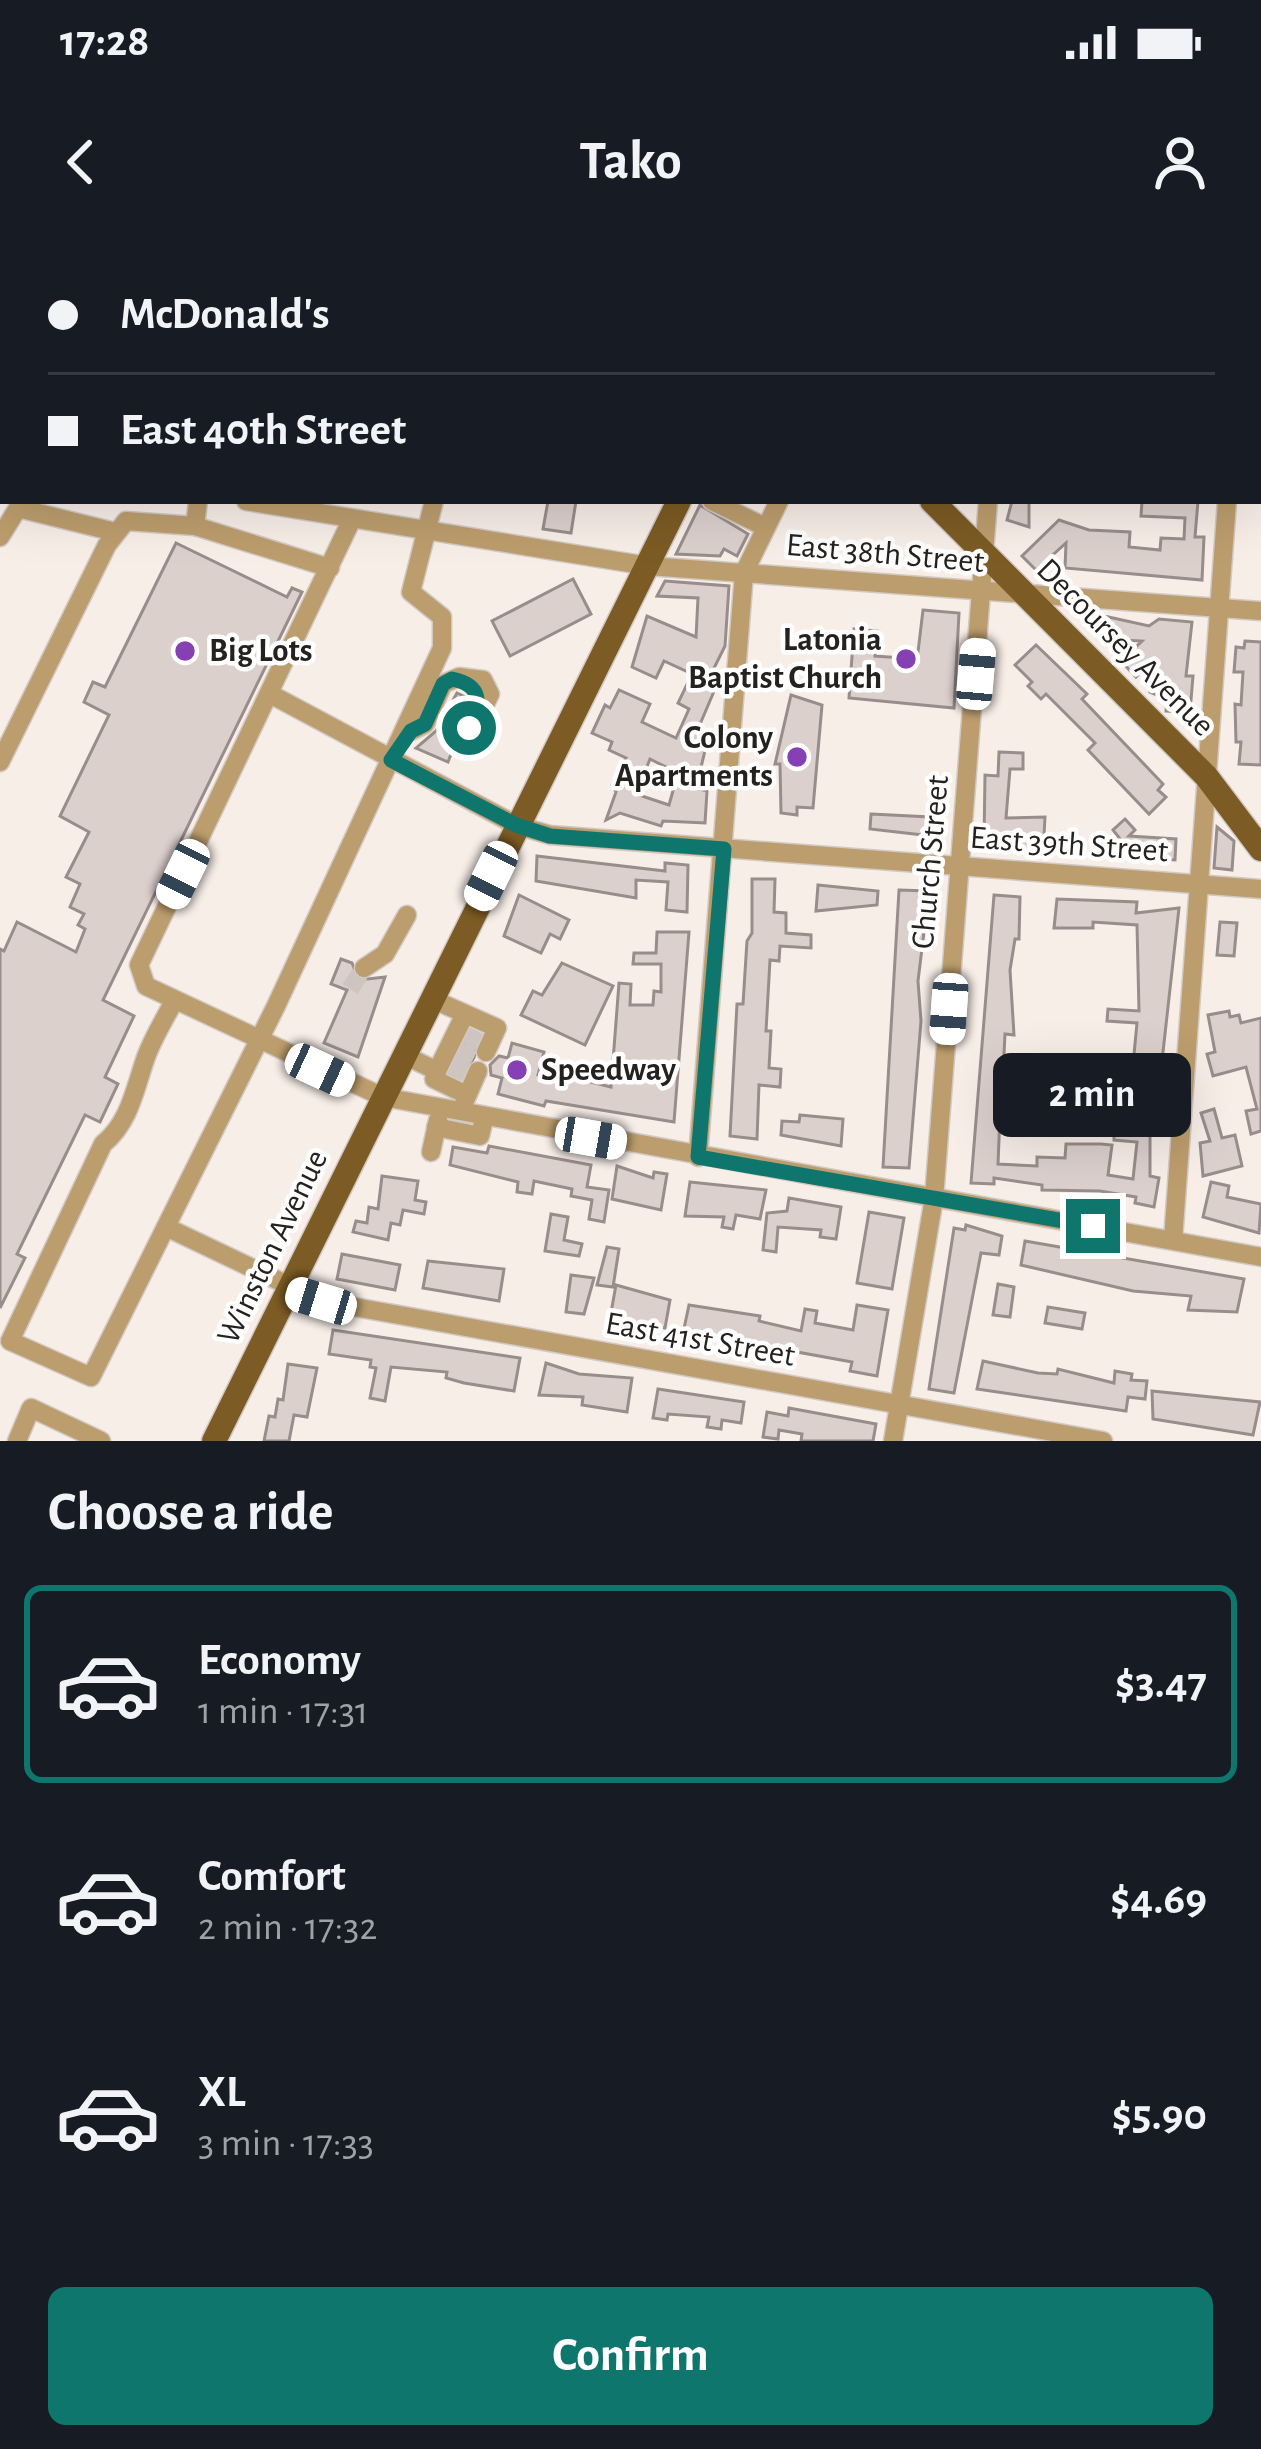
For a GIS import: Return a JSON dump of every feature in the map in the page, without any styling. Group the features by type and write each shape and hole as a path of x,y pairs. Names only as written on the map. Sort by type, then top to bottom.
{"main road":[{"name":"Winston Avenue","path":"214,1441 678,504"},
{"name":"Decoursey Avenue","path":"935,504 1206,776 1261,849"}],"street":[{"path":"195,526 198,504"},
{"name":"East 38th Street","path":"264,504 648,566 1261,611"},
{"path":"172,1003 144,1061 143,1079 117,1133 103,1144 10,1341 91,1377 260,1039 426,682 444,636 437,610 411,592 433,504"},
{"path":"718,504 765,526"},
{"path":"698,1157 744,573 776,504"},
{"name":"Church Street","path":"893,1441 934,1198 988,504"},
{"path":"1173,1240 1227,504"},
{"path":"0,537 17,505 115,532"},
{"path":"352,519 139,965 146,986 172,1003 480,1136 484,1118 464,1059 432,999"},
{"path":"0,762 115,532 126,521 195,526 330,568"},
{"path":"411,731 425,724 443,684 472,677 488,686 489,702 479,712 470,735"},
{"path":"391,760 431,693 426,682"},
{"name":"East 39th Street","path":"270,694 382,749 391,760 516,825 550,836 1261,889"},
{"path":"364,968 385,954 407,914"},
{"path":"404,1055 464,1059"},
{"path":"431,1152 438,1118 464,1059"},
{"path":"484,1118 1261,1257"},
{"name":"East 41st Street","path":"166,1227 288,1290 321,1301 1103,1441"},
{"path":"17,1441 31,1408 101,1441"}],"building":[{"path":"547,504 576,504 571,533 543,529"},
{"path":"1011,504 1029,504 1029,527 1007,520"},
{"path":"1142,504 1198,504 1195,537 1204,537 1202,580 1065,568 1066,543 1036,570 1022,556 1059,520 1089,530 1130,532 1129,547 1160,550 1161,538 1184,539 1185,518 1141,516"},
{"path":"700,505 748,534 737,556 724,549 720,556 676,554"},
{"path":"176,543 287,597 292,588 302,592 103,1000 134,1016 105,1077 118,1084 100,1122 85,1115 17,1254 25,1258 0,1308 0,949 4,951 17,922 76,952 85,929 78,925 84,914 70,907 80,884 66,877 89,832 60,816 109,715 84,702 93,682 105,687"},
{"path":"573,579 591,614 510,656 492,621"},
{"path":"665,581 729,586 725,646 713,670 709,687 715,689 698,729 709,734 696,788 707,791 705,823 663,821 661,826 620,813 606,820 616,792 612,785 626,758 609,750 612,742 592,733 605,705 610,708 619,690 650,704 642,722 676,738 689,709 678,703 692,674 664,661 656,678 632,667 647,616 696,637 698,598 657,596","holes":["650,759 678,773 669,805 636,794"]},
{"name":"Latonia Baptist Church","path":"923,610 959,613 954,708 849,698 854,629 877,631 875,656 902,658 902,651 918,652"},
{"path":"1104,616 1149,626 1159,619 1192,622 1186,676 1193,676 1190,712 1166,711 1167,700 1150,692 1152,661 1136,677 1121,661 1142,641 1102,639"},
{"path":"1245,641 1261,642 1261,765 1239,764 1241,742 1236,742 1235,704 1241,705 1243,672 1234,672 1236,647 1244,648"},
{"path":"1036,645 1087,694 1082,699 1163,784 1158,790 1166,797 1149,814 1088,750 1095,743 1046,694 1041,699 1028,686 1032,682 1015,665"},
{"path":"457,693 472,700 448,762 416,748 436,731"},
{"name":"Colony Apartments","path":"791,695 822,705 813,808 797,807 797,815 781,813 780,764 775,764"},
{"path":"999,752 1023,753 1023,769 1010,769 1006,818 1045,817 1043,854 984,842 985,775 998,776"},
{"path":"871,814 930,817 932,836 870,829"},
{"path":"1125,819 1135,830 1129,836 1176,839 1175,860 1134,857 1113,830"},
{"path":"1217,827 1234,841 1232,870 1214,868"},
{"path":"537,856 665,871 665,863 688,865 687,912 666,910 668,882 636,880 636,898 536,881"},
{"path":"752,879 775,879 774,912 786,913 786,933 811,935 811,948 780,946 779,961 770,960 766,1031 771,1031 769,1068 781,1069 780,1087 759,1085 757,1139 730,1136 737,1004 743,1004 747,941 752,933"},
{"path":"818,885 878,891 877,905 816,911"},
{"path":"899,890 929,891 918,981 921,1021 909,1168 883,1167"},
{"path":"519,895 569,920 560,939 550,934 541,953 504,936"},
{"path":"994,895 1020,897 1019,939 1015,939 1010,970 1014,1035 1005,1034 1003,1074 1014,1075 1012,1092 1001,1091 998,1164 1037,1166 1037,1157 1065,1158 1066,1144 1112,1145 1108,1175 1133,1179 1137,1142 1114,1140 1114,1107 1115,1085 1131,1086 1137,1023 1107,1021 1108,1009 1139,1011 1137,925 1093,922 1093,928 1054,928 1057,899 1137,902 1136,913 1179,908 1159,1088 1153,1087 1150,1120 1150,1176 1159,1178 1154,1207 1135,1203 1136,1197 1100,1191 1042,1190 1042,1185 994,1178 994,1184 971,1183"},
{"path":"1220,922 1237,923 1234,956 1217,955"},
{"path":"657,932 689,932 674,1122 546,1101 544,1106 498,1094 502,1078 491,1075 490,1065 499,1056 508,1058 512,1043 544,1052 538,1075 561,1082 563,1075 611,1087 619,983 631,984 630,1005 653,1005 654,991 661,992 661,964 633,964 634,953 656,953"},
{"path":"341,959 352,963 359,980 385,977 358,1057 324,1043 347,990 331,984"},
{"path":"562,963 613,986 585,1045 521,1015 533,991 542,995"},
{"path":"1229,1011 1230,1017 1239,1015 1241,1023 1261,1018 1261,1131 1251,1134 1246,1111 1257,1109 1246,1067 1213,1076 1207,1054 1215,1052 1208,1015"},
{"path":"471,1031 479,1035 474,1058 461,1077 451,1072"},
{"path":"1214,1109 1222,1138 1235,1135 1242,1166 1203,1176 1200,1143 1210,1141 1201,1113"},
{"path":"800,1115 843,1119 841,1146 781,1135 782,1121 799,1122"},
{"path":"489,1146 591,1165 587,1187 609,1190 604,1222 589,1219 592,1200 571,1196 572,1189 534,1181 532,1194 517,1192 518,1182 450,1165 453,1147 487,1153"},
{"path":"617,1166 653,1178 654,1172 667,1174 661,1210 612,1199"},
{"path":"382,1176 418,1181 415,1200 426,1202 424,1214 403,1210 400,1225 391,1223 388,1240 353,1232 356,1221 367,1223 369,1207 378,1209"},
{"path":"690,1182 766,1190 760,1219 736,1215 733,1229 722,1227 724,1217 685,1216"},
{"path":"1211,1182 1229,1186 1227,1197 1261,1204 1259,1233 1203,1217"},
{"path":"789,1198 841,1207 836,1239 820,1237 821,1230 778,1227 776,1252 763,1250 767,1213 787,1211"},
{"path":"869,1212 904,1218 892,1289 857,1283"},
{"path":"551,1214 568,1217 564,1240 582,1244 579,1256 545,1251"},
{"path":"966,1225 1002,1236 999,1255 981,1253 954,1393 929,1389 954,1228 965,1230"},
{"path":"1025,1241 1244,1279 1237,1312 1188,1310 1191,1296 1133,1291 1021,1265"},
{"path":"607,1247 619,1249 613,1287 597,1285"},
{"path":"342,1254 400,1265 395,1290 337,1279"},
{"path":"428,1261 504,1269 499,1301 423,1288"},
{"path":"571,1275 594,1278 584,1314 566,1312"},
{"path":"998,1284 1014,1287 1010,1317 993,1315"},
{"path":"616,1285 670,1300 665,1328 610,1318"},
{"path":"689,1305 760,1316 759,1321 801,1331 805,1309 817,1311 815,1323 853,1330 857,1305 888,1310 877,1376 850,1371 852,1362 698,1334 697,1341 682,1338"},
{"path":"1048,1307 1085,1313 1082,1329 1045,1323"},
{"path":"333,1330 520,1358 514,1391 446,1378 447,1372 391,1367 385,1401 370,1398 376,1368 370,1367 371,1360 329,1354"},
{"path":"983,1361 1038,1373 1057,1374 1058,1369 1114,1383 1115,1371 1132,1374 1131,1380 1147,1381 1145,1399 1128,1397 1126,1411 977,1389"},
{"path":"546,1363 579,1374 632,1378 627,1412 582,1405 583,1397 539,1395"},
{"path":"288,1364 317,1368 307,1417 294,1415 289,1441 264,1441 269,1416 275,1417 278,1399 283,1400"},
{"path":"658,1389 744,1402 741,1423 722,1420 721,1429 707,1427 709,1417 668,1414 667,1420 653,1418"},
{"path":"1152,1391 1260,1402 1253,1435 1153,1419"},
{"path":"789,1408 876,1424 873,1441 801,1441 802,1434 779,1430 778,1439 763,1437 767,1412 788,1416"}],"tunnel":[{"path":"350,989 364,968"},
{"path":"465,1035 482,1043"},
{"path":"457,1051 481,1063"},
{"path":"450,1066 468,1074"}],"place":[{"name":"Big Lots","path":"185,651"},
{"name":"Latonia Baptist Church","path":"906,659"},
{"name":"Colony Apartments","path":"797,757"},
{"name":"Speedway","path":"517,1070"}],"route":[{"path":"469,728 479,712 478,697 468,683 452,679 443,684 425,724 411,731 391,760 516,825 550,836 724,849 698,1157 1093,1226"}]}
